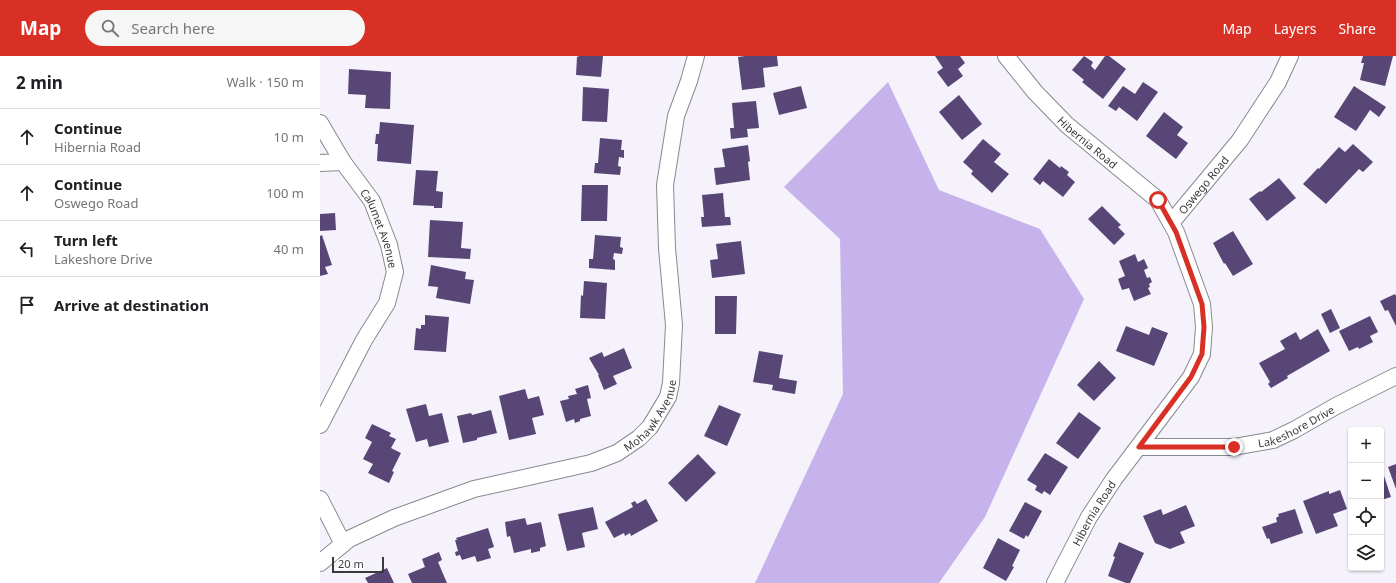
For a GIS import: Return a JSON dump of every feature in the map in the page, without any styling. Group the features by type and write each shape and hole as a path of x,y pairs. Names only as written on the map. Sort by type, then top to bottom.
{"street":[{"name":"Mohawk Avenue","path":"320,563 349,539 394,518 474,490 591,463 617,453 639,438 650,427 668,397 671,383 674,325 667,248 665,185 676,116 689,81 696,56"},
{"name":"Hibernia Road","path":"1006,56 1035,92 1066,125 1158,200 1171,223"},
{"name":"Oswego Road","path":"1139,447 1191,377 1202,354 1204,327 1202,304 1176,232 1171,223 1240,140 1278,82 1290,56"},
{"name":"Calumet Avenue","path":"320,123 343,162 372,201 389,245 395,272 387,303 364,340 320,425"},
{"path":"320,163 343,162"},
{"name":"Lakeshore Drive","path":"1139,447 1234,447 1273,440 1396,376"},
{"name":"Hibernia Road","path":"1055,583 1089,517 1114,479 1139,447"},
{"path":"320,499 343,544"}],"shaded area":[{"path":"888,82 939,190 1040,229 1084,299 985,517 939,583 755,583 843,394 840,239 784,187"}],"building":[{"path":"603,56 601,77 576,75 577,57"},
{"path":"777,56 778,66 763,68 765,87 742,90 738,57"},
{"path":"935,56 960,56 965,63 958,69 963,76 948,87 937,72 943,68"},
{"path":"1084,56 1093,62 1091,66 1095,70 1105,56 1109,56 1126,69 1103,99 1082,82 1084,80 1072,70"},
{"path":"1363,56 1393,56 1385,86 1360,80 1364,63 1361,63"},
{"path":"349,69 391,72 390,109 365,108 366,95 348,94"},
{"path":"1143,82 1158,92 1137,121 1119,107 1116,111 1108,106 1123,86 1135,94"},
{"path":"801,86 807,108 779,115 773,93"},
{"path":"1354,86 1386,107 1379,117 1370,110 1356,131 1334,117"},
{"path":"583,87 609,89 607,122 582,121"},
{"path":"959,95 982,124 962,140 939,112"},
{"path":"756,101 759,128 747,129 748,137 731,139 730,128 734,128 732,103"},
{"path":"1164,112 1183,127 1177,135 1188,143 1176,159 1146,136"},
{"path":"380,122 414,125 411,164 377,161 378,144 375,144 376,134 379,134"},
{"path":"600,138 622,140 621,150 624,150 624,158 619,157 618,166 621,167 620,175 594,173 595,163 598,163"},
{"path":"983,139 1001,154 994,162 1009,174 992,193 971,174 973,171 963,162"},
{"path":"1353,144 1373,162 1363,172 1359,169 1326,204 1303,184 1339,147 1345,152"},
{"path":"748,145 750,180 716,185 714,168 725,167 722,149"},
{"path":"1049,159 1060,168 1061,166 1069,172 1067,175 1075,182 1063,197 1043,181 1040,185 1033,179"},
{"path":"416,170 438,171 436,191 443,192 442,208 413,205"},
{"path":"1279,178 1296,198 1267,221 1249,199"},
{"path":"582,185 608,185 607,221 581,221"},
{"path":"723,193 725,217 730,217 731,225 702,227 701,217 704,217 702,195"},
{"path":"1102,206 1121,225 1118,227 1125,234 1114,245 1088,219"},
{"path":"335,213 336,230 320,231 320,214"},
{"path":"430,220 463,222 461,248 471,249 470,259 428,257"},
{"path":"1233,231 1253,264 1233,276 1225,263 1224,264 1213,243"},
{"path":"322,235 332,265 325,267 328,274 320,276 320,236"},
{"path":"595,235 621,237 620,247 623,248 622,254 614,253 613,259 615,260 615,270 589,268 589,259 593,259"},
{"path":"741,241 745,274 712,278 710,260 718,259 716,244"},
{"path":"1135,254 1138,262 1144,259 1148,268 1144,270 1147,278 1150,277 1152,282 1149,284 1150,287 1148,288 1151,294 1134,301 1129,288 1122,290 1118,279 1125,276 1119,261"},
{"path":"431,265 466,272 465,279 474,280 470,304 436,298 438,287 428,286"},
{"path":"584,281 607,283 605,319 580,318 581,295 583,296"},
{"path":"1395,294 1396,326 1388,310 1385,311 1380,301"},
{"path":"715,296 737,296 736,334 715,334"},
{"path":"1331,309 1340,328 1330,333 1321,314"},
{"path":"425,315 449,317 446,352 414,350 416,328 421,329 421,325 425,325"},
{"path":"1370,316 1378,332 1370,336 1373,342 1359,349 1358,347 1349,351 1339,331"},
{"path":"1126,326 1149,335 1152,327 1168,333 1154,366 1116,351"},
{"path":"1318,329 1330,351 1287,376 1288,378 1271,388 1268,384 1270,382 1259,363 1285,349 1280,341 1296,332 1300,340"},
{"path":"624,348 632,368 613,376 617,384 604,390 599,375 589,358 602,352 604,357"},
{"path":"759,351 783,355 779,378 797,381 795,394 772,390 773,385 753,382"},
{"path":"1099,361 1116,378 1094,401 1077,385"},
{"path":"588,385 591,398 587,399 591,416 580,419 580,421 575,423 574,419 566,422 560,401 569,399 568,396 577,394 575,389"},
{"path":"525,389 528,399 539,396 544,415 532,418 536,434 509,440 499,396"},
{"path":"426,404 429,416 442,413 449,442 429,447 427,439 416,442 406,409"},
{"path":"719,405 741,414 727,446 704,436"},
{"path":"491,410 497,433 463,443 457,416 471,413 472,415"},
{"path":"1079,412 1101,428 1078,459 1056,443"},
{"path":"372,424 391,433 389,436 396,439 391,448 401,453 392,471 394,472 389,483 368,473 373,464 363,459 372,442 365,438"},
{"path":"1045,453 1068,467 1050,495 1044,491 1042,494 1035,490 1037,486 1027,480"},
{"path":"698,454 716,473 686,502 668,483"},
{"path":"1396,464 1396,489 1388,467"},
{"path":"1384,476 1391,497 1384,499"},
{"path":"1340,490 1347,509 1333,514 1338,526 1316,534 1303,501 1329,491 1329,494"},
{"path":"646,499 658,521 631,536 630,533 625,536 624,533 614,538 605,522 633,507 631,503 635,501 637,504"},
{"path":"1025,502 1042,511 1028,537 1026,535 1024,539 1009,531"},
{"path":"1186,505 1195,526 1180,532 1185,543 1170,549 1155,543 1143,516 1161,509 1163,515"},
{"path":"593,507 598,529 582,533 585,547 567,551 558,514"},
{"path":"1295,509 1303,533 1271,544 1262,527 1277,522 1276,518 1279,516 1278,514"},
{"path":"525,518 527,525 541,522 546,546 540,548 540,551 531,553 531,549 514,553 510,536 507,537 505,522"},
{"path":"488,528 494,547 488,549 491,558 477,562 475,556 462,560 460,555 456,556 455,552 458,551 455,540 457,540 456,538"},
{"path":"998,538 1020,550 1012,566 1014,567 1006,581 983,568"},
{"path":"1119,542 1144,553 1130,583 1126,583 1108,576 1115,557 1113,556"},
{"path":"439,552 442,560 438,562 447,583 412,583 408,574 425,567 422,559"},
{"path":"387,568 394,583 368,583 365,578"}],"route":[{"path":"1158,200 1176,232 1202,304 1204,327 1202,354 1191,377 1139,447 1234,447"}]}
